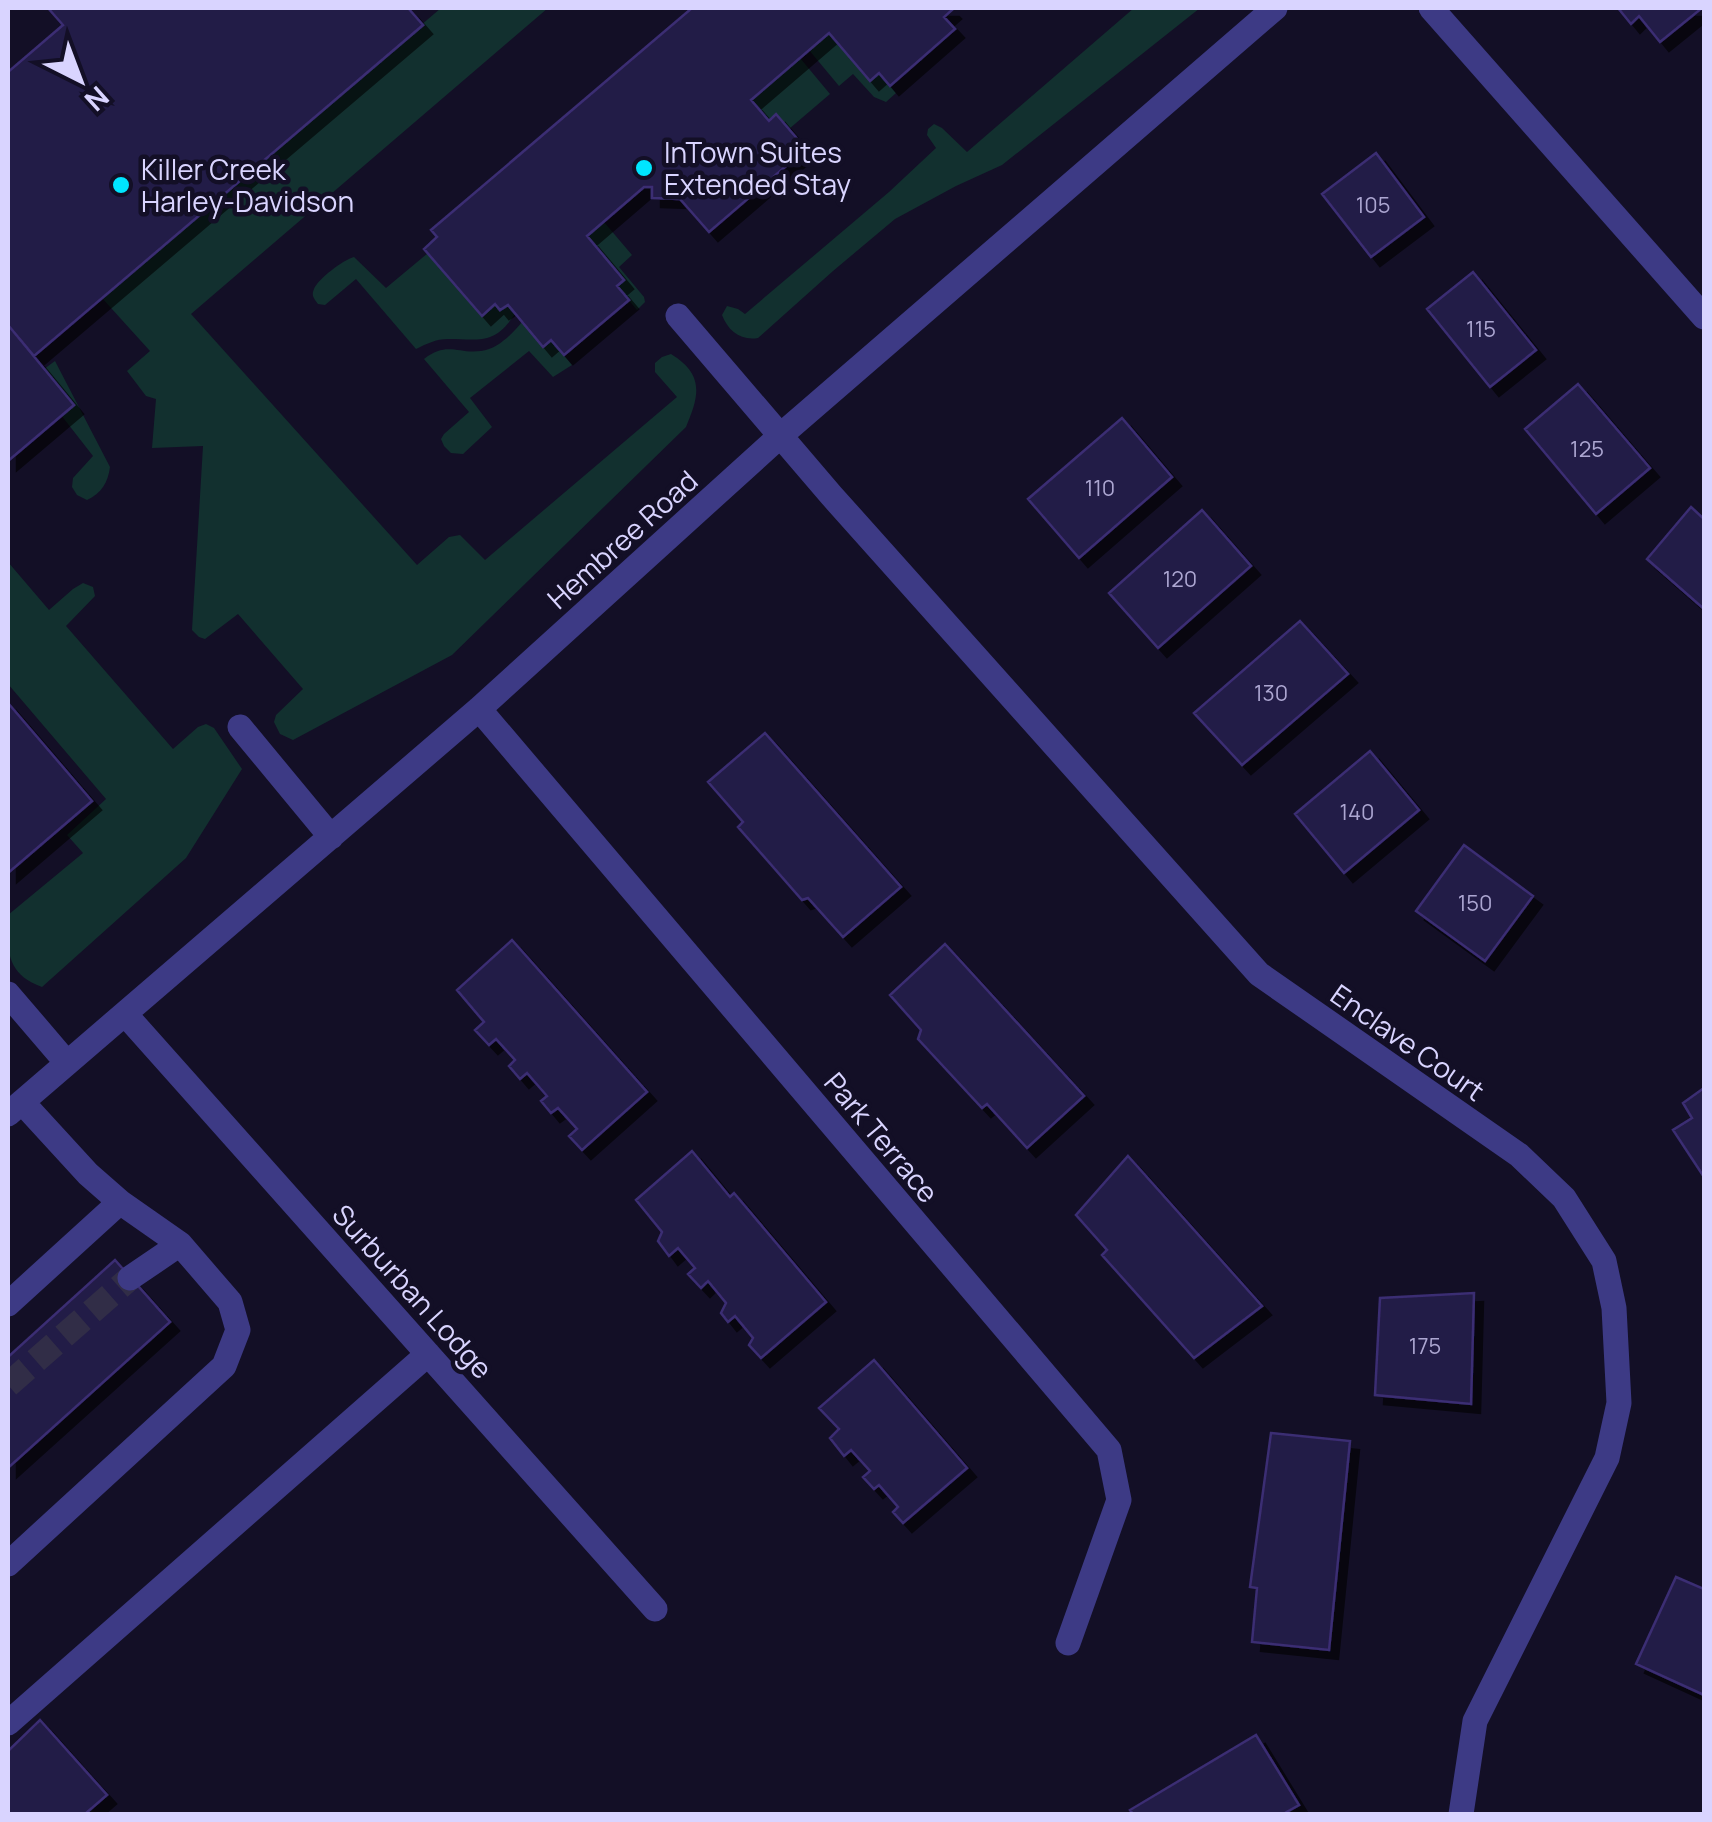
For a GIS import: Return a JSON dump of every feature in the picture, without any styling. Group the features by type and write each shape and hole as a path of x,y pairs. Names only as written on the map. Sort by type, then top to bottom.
{"street":[{"name":"Hembree Road","path":"15,1108 479,708 780,436 1275,8"},
{"path":"1431,8 1704,317"},
{"name":"Enclave Court","path":"678,316 1259,974 1519,1155 1564,1198 1604,1261 1614,1308 1619,1403 1607,1458 1474,1720 1461,1814"},
{"name":"Park Terrace","path":"479,708 1108,1450 1118,1500 1068,1643"},
{"path":"240,727 332,836"},
{"path":"8,994 67,1063"},
{"name":"Surburban Lodge","path":"126,1014 655,1608"},
{"path":"8,1564 224,1366 238,1330 230,1302 180,1244 120,1202 15,1108"},
{"path":"8,1304 120,1202"},
{"path":"130,1278 180,1244"},
{"path":"8,1723 428,1354"}],"green space":[{"path":"441,8 548,8 191,314 417,565 449,537 460,535 485,560 677,397 655,372 655,363 662,357 671,354 690,370 696,396 686,427 452,655 293,740 280,734 274,722 276,715 303,689 238,614 205,639 192,630 203,446 152,448 156,399 146,396 127,371 150,351 102,298"},
{"path":"1134,8 1200,8 1002,165 895,219 758,338 736,334 728,326 722,315 727,306 745,314 936,148 927,135 934,124 967,152"},
{"path":"829,33 870,81 879,73 896,93 886,102 874,97 853,74 839,86 809,50"},
{"path":"800,58 830,94 789,129 777,114 769,121 751,100"},
{"path":"604,222 632,255 619,267 644,297 645,302 637,310 617,286 623,279 587,236"},
{"path":"428,253 481,316 495,304 500,310 508,305 515,314 493,336 439,340 416,349 356,279 325,305 318,304 313,297 320,280 354,257 386,288"},
{"path":"522,322 542,347 551,340 572,365 553,377 529,351 470,398 492,427 463,454 451,453 441,439 469,412 424,359 446,349 487,350"},
{"path":"55,361 110,467 103,486 87,500 77,495 72,487 73,478 93,456 61,415 74,404 44,369"},
{"path":"8,562 49,610 83,583 93,587 95,596 66,626 173,749 206,724 214,728 242,769 186,858 42,987 30,982 15,967 9,949 8,915 83,853 67,835 106,799 8,684"}],"building":[{"name":"Killer Creek Harley-Davidson","path":"48,8 408,8 423,25 34,356 8,325 8,72 63,25"},
{"name":"InTown Suites Extended Stay","path":"692,8 950,8 944,17 955,29 890,86 879,73 870,81 829,33 751,100 769,121 776,114 806,149 709,232 680,199 652,198 652,187 644,187 587,236 624,280 617,286 629,300 564,355 551,340 543,347 508,305 500,310 495,304 482,316 424,249 437,237 431,230"},
{"path":"1618,8 1702,8 1660,42 1639,16 1631,24"},
{"path":"1376,153 1424,217 1371,257 1322,194"},
{"path":"1473,272 1536,350 1490,387 1427,309"},
{"path":"8,325 74,405 8,461"},
{"path":"1578,384 1650,468 1596,514 1525,429"},
{"path":"1122,418 1172,477 1079,558 1028,499"},
{"path":"1691,507 1704,519 1704,609 1647,559"},
{"path":"1202,510 1251,566 1158,648 1109,593"},
{"path":"1300,621 1348,674 1242,765 1194,713"},
{"path":"8,703 92,801 8,873"},
{"path":"765,733 901,887 843,937 808,898 802,900 738,827 743,822 708,782"},
{"path":"1370,751 1419,810 1344,873 1295,814"},
{"path":"1464,845 1533,896 1485,961 1416,911"},
{"path":"512,940 647,1092 582,1150 569,1136 577,1129 558,1108 551,1113 541,1101 547,1096 527,1073 520,1079 509,1066 515,1060 496,1039 489,1045 475,1030 484,1022 457,990"},
{"path":"945,944 1084,1096 1027,1148 987,1104 982,1108 918,1039 921,1030 890,995"},
{"path":"1704,1088 1704,1177 1673,1130 1692,1118 1683,1103"},
{"path":"692,1151 730,1197 734,1193 826,1302 761,1358 749,1345 753,1338 735,1316 728,1322 721,1313 726,1303 708,1281 701,1288 688,1274 695,1268 678,1248 669,1256 658,1241 662,1232 636,1200"},
{"path":"1128,1156 1262,1306 1194,1358 1102,1255 1107,1250 1076,1215"},
{"path":"115,1260 170,1322 8,1468 8,1357"},
{"path":"1474,1293 1471,1404 1375,1395 1380,1298"},
{"path":"874,1360 967,1468 903,1523 893,1512 898,1507 879,1485 874,1489 863,1477 870,1471 851,1450 844,1456 830,1438 839,1429 819,1408"},
{"path":"1271,1433 1350,1441 1329,1650 1252,1642 1257,1588 1250,1587"},
{"path":"1676,1577 1704,1589 1704,1695 1636,1664"},
{"path":"40,1720 107,1795 85,1814 8,1814 8,1751"},
{"path":"1256,1735 1299,1805 1283,1814 1133,1814 1130,1810"}],"tunnel":[{"path":"8,1385 130,1278"}],"place":[{"name":"InTown Suites Extended Stay","path":"644,168"},
{"name":"Killer Creek Harley-Davidson","path":"121,185"}]}
